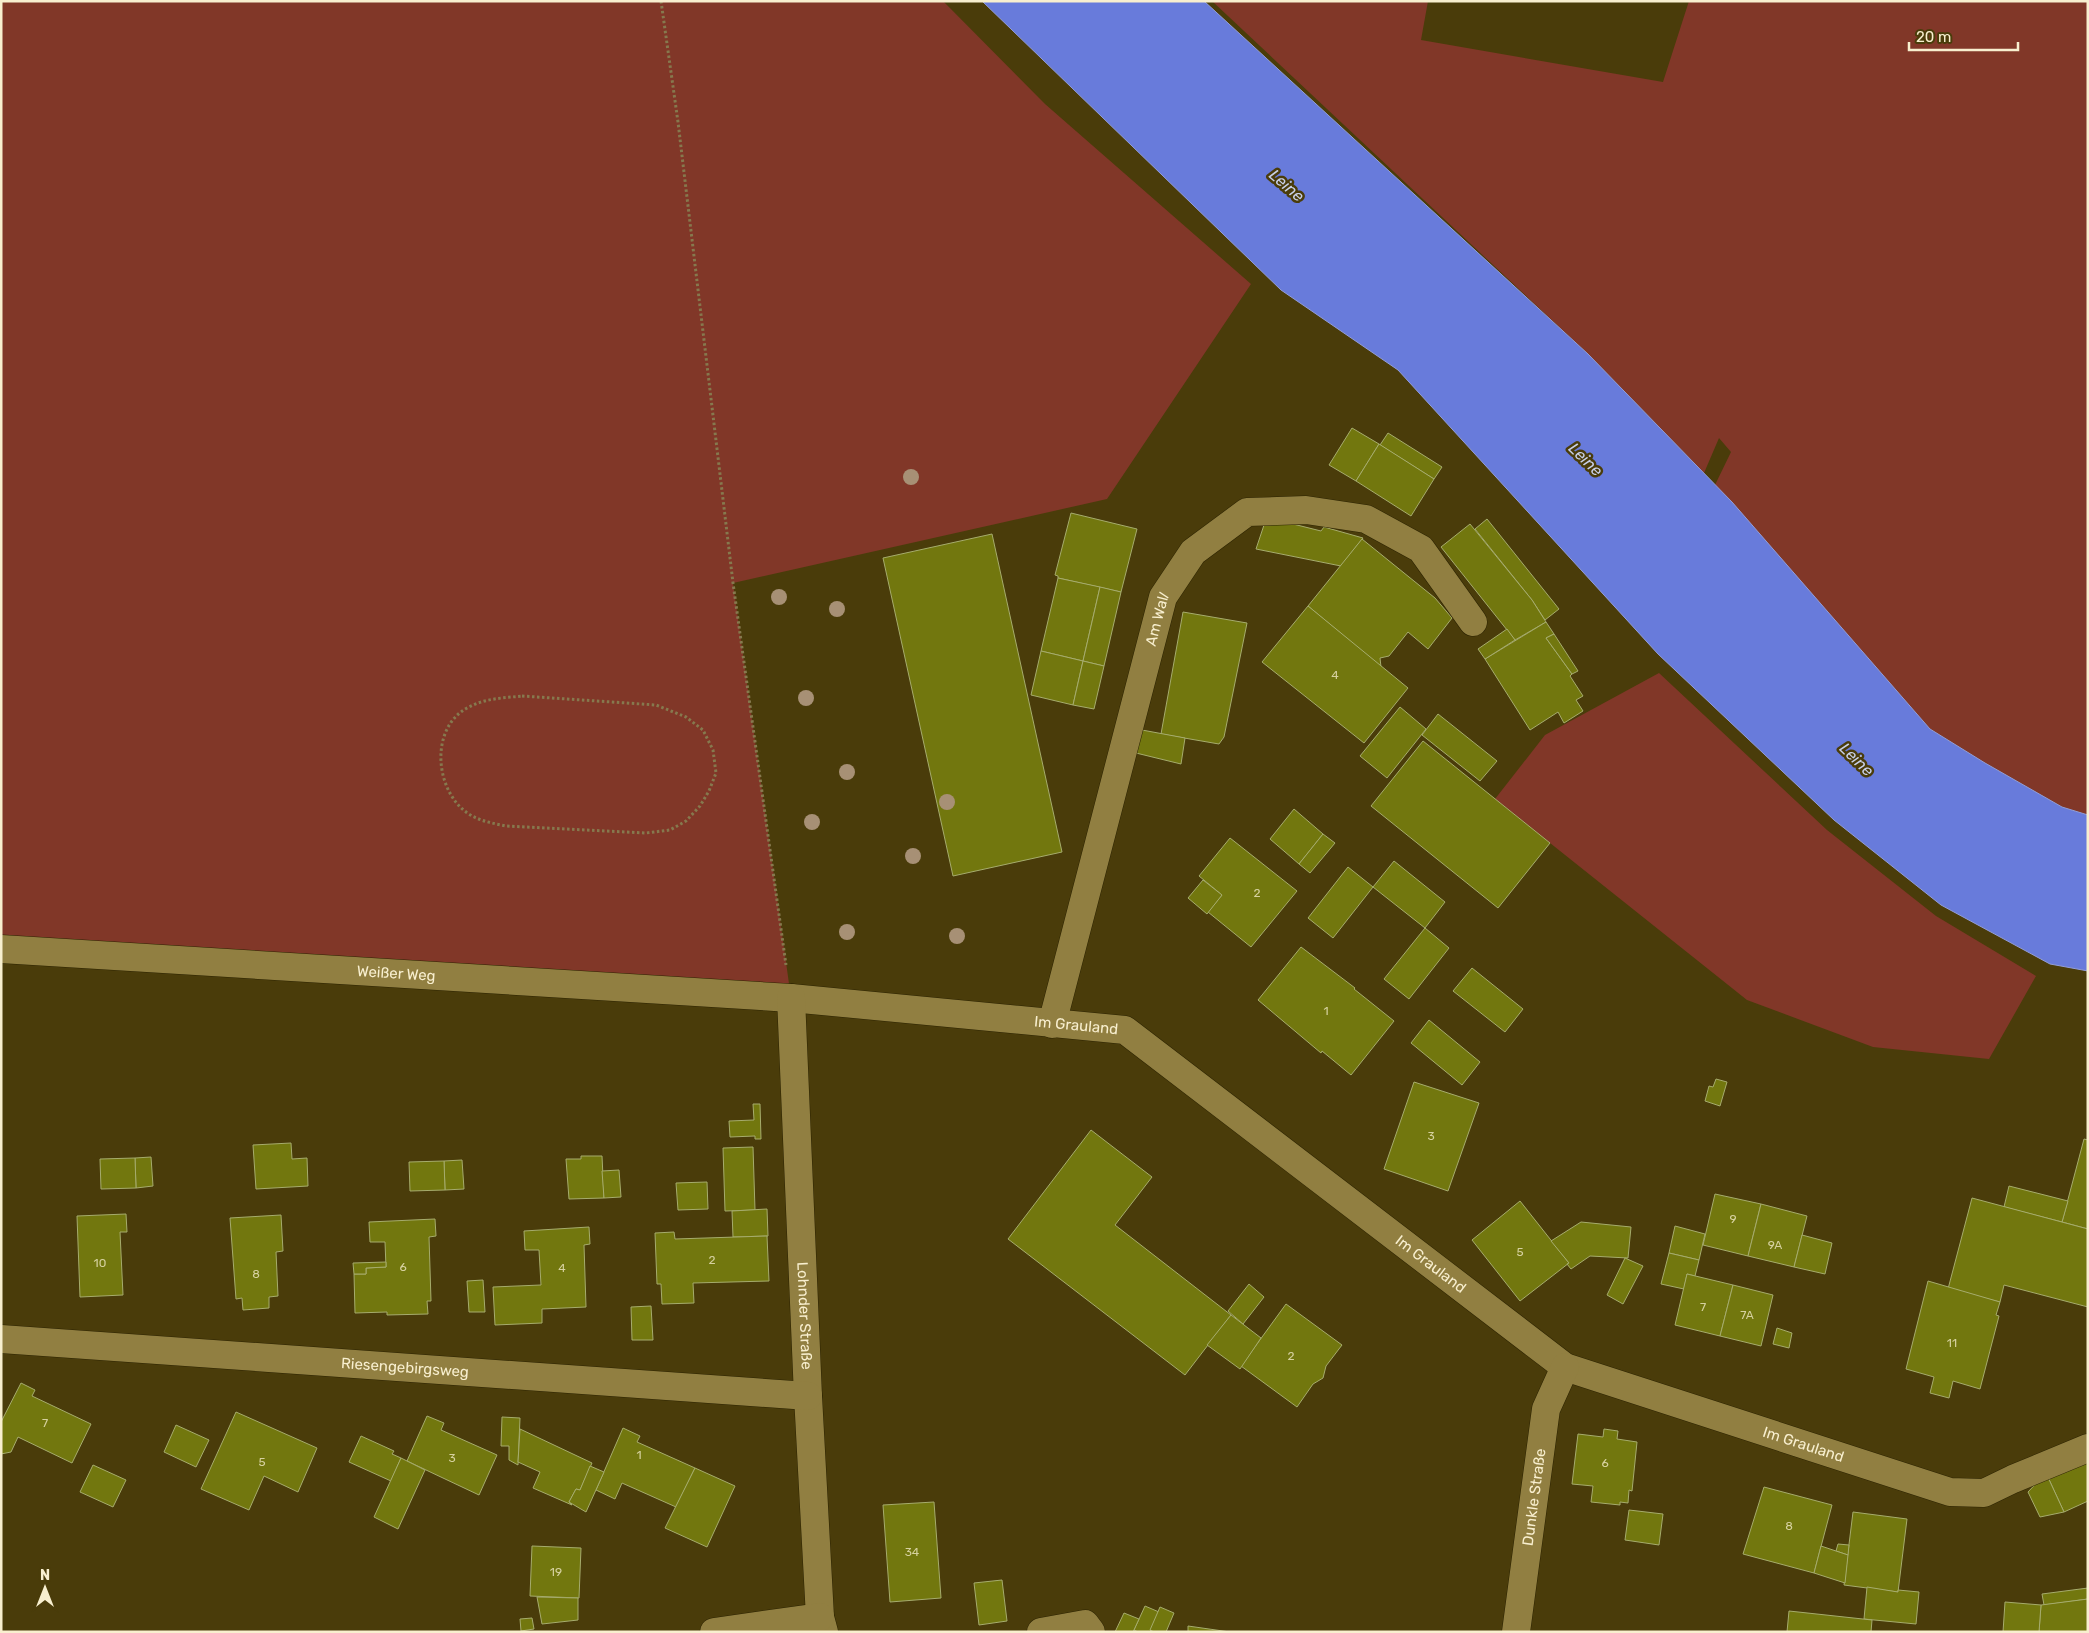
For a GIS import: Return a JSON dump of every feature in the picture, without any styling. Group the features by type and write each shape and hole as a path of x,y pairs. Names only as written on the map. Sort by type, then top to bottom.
{"street":[{"name":"Am Wall","path":"1052,1024 1163,597 1193,552 1246,512 1306,510 1366,519 1421,549 1473,622"},
{"name":"Weißer Weg","path":"1,949 791,998"},
{"name":"Im Grauland","path":"791,998 1125,1030 1565,1367 1950,1492 1984,1493 2088,1448"},
{"name":"Lohnder Straße","path":"791,998 808,1396 822,1625"},
{"name":"Riesengebirgsweg","path":"1,1339 808,1396"},
{"name":"Dunkle Straße","path":"1516,1632 1546,1408 1565,1367"},
{"path":"1041,1632 1085,1624 1091,1632"},
{"path":"714,1632 822,1625"}],"path":[{"path":"661,1 679,132 733,583 791,998"},
{"path":"522,696 656,705 686,717 703,730 713,750 716,773 709,791 700,806 686,821 670,830 646,834 506,826 484,821 466,812 454,799 444,782 441,766 442,744 451,722 468,707 492,699 522,696"}],"shaded area":[{"path":"1,1 943,1 1045,104 1251,284 1107,499 733,583 791,998 1,949"},
{"path":"1212,1 1428,1 1421,40 1663,82 1689,1 2088,1 2088,815 2062,807 1930,729 1715,485 1731,452 1719,438 1704,473 1588,354"},
{"path":"1659,673 1827,830 1936,916 2036,976 1989,1059 1873,1047 1747,1000 1495,799 1545,735"}],"water":[{"name":"Leine","path":"982,1 1204,1 1588,354 1732,502 1930,729 2062,807 2088,815 2088,971 2050,964 1941,905 1834,820 1658,654 1398,370 1281,290"}],"building":[{"path":"1352,428 1379,444 1356,481 1329,465"},
{"path":"1388,433 1442,467 1434,479 1380,445"},
{"path":"1379,444 1434,479 1411,516 1356,481"},
{"path":"1071,513 1137,529 1121,592 1058,578 1055,575"},
{"path":"1273,519 1321,531 1324,527 1363,538 1341,566 1256,549 1264,525"},
{"path":"1487,519 1559,609 1545,620 1532,600 1475,529"},
{"path":"1470,524 1532,600 1546,622 1515,640 1441,547"},
{"path":"992,534 1062,852 953,876 883,558"},
{"path":"1362,539 1435,598 1452,618 1428,649 1408,632 1389,656 1380,658 1381,667 1308,606"},
{"path":"1058,578 1100,587 1083,661 1041,651"},
{"path":"1100,587 1121,592 1104,666 1083,661"},
{"path":"1308,606 1408,688 1364,743 1262,662"},
{"path":"1183,612 1247,623 1224,737 1219,744 1161,734"},
{"path":"1546,622 1554,634 1546,638 1572,674 1570,676 1583,696 1576,700 1583,711 1564,723 1558,712 1530,730 1485,659"},
{"path":"1507,629 1515,640 1485,659 1478,649"},
{"path":"1554,634 1578,671 1572,674 1546,638"},
{"path":"1041,651 1083,661 1073,705 1031,695"},
{"path":"1083,661 1104,666 1094,709 1073,705"},
{"path":"1400,707 1426,729 1387,778 1360,756"},
{"path":"1438,714 1497,761 1480,781 1422,735"},
{"path":"1142,730 1185,738 1181,764 1136,753"},
{"path":"1423,741 1550,843 1498,908 1371,806"},
{"path":"1294,809 1323,834 1299,864 1270,839"},
{"path":"1323,834 1335,843 1310,873 1299,864"},
{"path":"1230,838 1297,891 1251,947 1208,912 1222,895 1199,876"},
{"path":"1394,861 1445,902 1425,928 1373,887"},
{"path":"1348,867 1373,887 1333,938 1308,918"},
{"path":"1203,880 1222,895 1207,914 1188,898"},
{"path":"1425,928 1449,948 1409,999 1384,979"},
{"path":"1301,947 1355,988 1394,1021 1351,1075 1322,1051 1321,1053 1258,1000"},
{"path":"1472,968 1523,1009 1505,1032 1453,991"},
{"path":"1429,1020 1480,1062 1462,1085 1411,1043"},
{"path":"1716,1079 1727,1082 1720,1106 1705,1101 1709,1086 1713,1087"},
{"path":"1414,1082 1479,1103 1448,1191 1384,1169"},
{"path":"753,1104 760,1104 761,1139 755,1139 755,1136 730,1137 729,1121 754,1120"},
{"path":"1091,1130 1152,1177 1115,1225 1231,1315 1185,1375 1008,1239"},
{"path":"2084,1139 2088,1140 2088,1229 2062,1222"},
{"path":"291,1143 292,1159 307,1158 308,1186 256,1189 253,1145"},
{"path":"753,1147 755,1210 725,1211 723,1148"},
{"path":"581,1156 602,1156 604,1198 569,1199 566,1159 581,1159"},
{"path":"151,1157 153,1186 136,1188 135,1158"},
{"path":"135,1158 136,1188 101,1189 100,1159"},
{"path":"462,1160 464,1189 445,1190 444,1161"},
{"path":"444,1161 445,1190 410,1191 409,1162"},
{"path":"619,1170 621,1197 604,1198 602,1171"},
{"path":"707,1182 708,1209 678,1210 676,1183"},
{"path":"2009,1186 2068,1201 2062,1222 2004,1207"},
{"path":"1715,1194 1761,1204 1748,1256 1703,1245"},
{"path":"1972,1198 2088,1229 2088,1307 2004,1285 2000,1302 1948,1289"},
{"path":"1520,1201 1569,1263 1520,1301 1472,1240"},
{"path":"1761,1204 1807,1216 1794,1267 1748,1256"},
{"path":"767,1209 768,1236 733,1237 732,1211"},
{"path":"126,1214 127,1232 120,1232 123,1295 80,1297 77,1216"},
{"path":"281,1215 283,1251 276,1252 278,1296 269,1297 269,1308 243,1310 242,1298 236,1299 230,1218"},
{"path":"435,1219 436,1236 429,1237 431,1301 427,1301 428,1314 387,1315 387,1312 355,1313 354,1274 366,1274 366,1268 386,1267 385,1242 370,1242 369,1222"},
{"path":"1581,1222 1631,1227 1628,1258 1590,1256 1571,1269 1567,1264 1569,1263 1551,1241"},
{"path":"1675,1226 1705,1234 1699,1260 1669,1253"},
{"path":"589,1227 590,1244 584,1245 586,1307 542,1309 542,1323 495,1325 493,1287 541,1285 539,1250 525,1250 524,1231"},
{"path":"674,1232 675,1239 767,1236 769,1281 693,1283 694,1303 662,1304 661,1284 657,1284 655,1233"},
{"path":"1802,1235 1832,1243 1825,1274 1794,1267"},
{"path":"1669,1253 1699,1260 1695,1276 1687,1274 1684,1289 1661,1284"},
{"path":"1625,1258 1643,1266 1623,1304 1607,1295"},
{"path":"386,1262 386,1267 366,1268 366,1274 354,1274 353,1263"},
{"path":"1687,1274 1733,1285 1720,1336 1675,1325"},
{"path":"483,1280 485,1312 469,1312 467,1281"},
{"path":"1928,1281 2000,1302 1996,1315 1999,1316 1980,1389 1953,1381 1949,1398 1930,1393 1934,1377 1906,1369"},
{"path":"1249,1284 1264,1297 1243,1324 1228,1311"},
{"path":"1733,1285 1773,1295 1761,1346 1720,1336"},
{"path":"1286,1304 1342,1345 1326,1366 1323,1378 1313,1384 1297,1407 1241,1366"},
{"path":"651,1306 653,1340 632,1340 631,1307"},
{"path":"1231,1315 1261,1338 1240,1369 1207,1345"},
{"path":"1777,1328 1792,1333 1789,1348 1773,1344"},
{"path":"21,1383 35,1390 32,1396 91,1424 72,1463 18,1437 11,1452 1,1454 1,1422"},
{"path":"236,1412 317,1448 298,1492 264,1476 249,1510 201,1489"},
{"path":"427,1416 444,1423 441,1430 497,1455 479,1495 407,1461"},
{"path":"502,1417 520,1418 518,1465 509,1460 509,1446 501,1446"},
{"path":"176,1425 209,1440 196,1467 164,1452"},
{"path":"623,1428 640,1436 637,1442 695,1468 676,1507 622,1483 615,1499 596,1490"},
{"path":"520,1429 592,1463 580,1490 576,1489 569,1502 572,1505 533,1488 540,1472 518,1462"},
{"path":"1604,1429 1618,1431 1617,1439 1637,1442 1632,1491 1629,1490 1628,1503 1620,1502 1620,1505 1591,1502 1593,1486 1572,1484 1578,1434 1603,1437"},
{"path":"361,1436 394,1451 392,1454 401,1458 391,1481 349,1462"},
{"path":"2088,1454 2088,1501 2064,1512 2046,1473"},
{"path":"401,1458 425,1470 398,1529 374,1517"},
{"path":"93,1465 126,1480 113,1507 80,1492"},
{"path":"590,1466 604,1472 586,1512 569,1502 576,1489 580,1490"},
{"path":"695,1468 735,1486 707,1547 665,1528"},
{"path":"2046,1473 2064,1512 2040,1517 2028,1492"},
{"path":"1764,1487 1832,1505 1814,1573 1743,1554"},
{"path":"934,1502 941,1598 890,1602 883,1505"},
{"path":"1629,1510 1663,1514 1659,1545 1625,1540"},
{"path":"1853,1512 1907,1519 1898,1592 1844,1585"},
{"path":"1838,1544 1849,1545 1848,1555 1836,1551"},
{"path":"532,1546 581,1548 579,1598 530,1596"},
{"path":"1821,1546 1848,1555 1845,1583 1814,1573"},
{"path":"1002,1580 1007,1621 979,1625 974,1583"},
{"path":"1867,1587 1898,1592 1898,1590 1919,1592 1916,1624 1864,1619"},
{"path":"2088,1588 2088,1599 2044,1605 2042,1594"},
{"path":"537,1597 578,1598 578,1620 542,1624"},
{"path":"2088,1599 2088,1632 2039,1632 2041,1605"},
{"path":"2005,1602 2041,1605 2039,1632 2003,1632"},
{"path":"1145,1606 1159,1612 1150,1632 1138,1632 1134,1630"},
{"path":"1160,1607 1174,1613 1166,1632 1154,1632 1150,1630"},
{"path":"1789,1611 1872,1620 1871,1632 1787,1632"},
{"path":"1124,1613 1139,1619 1133,1632 1115,1632"},
{"path":"532,1618 534,1629 521,1631 520,1619"},
{"path":"1188,1626 1230,1632 1188,1632"}]}
